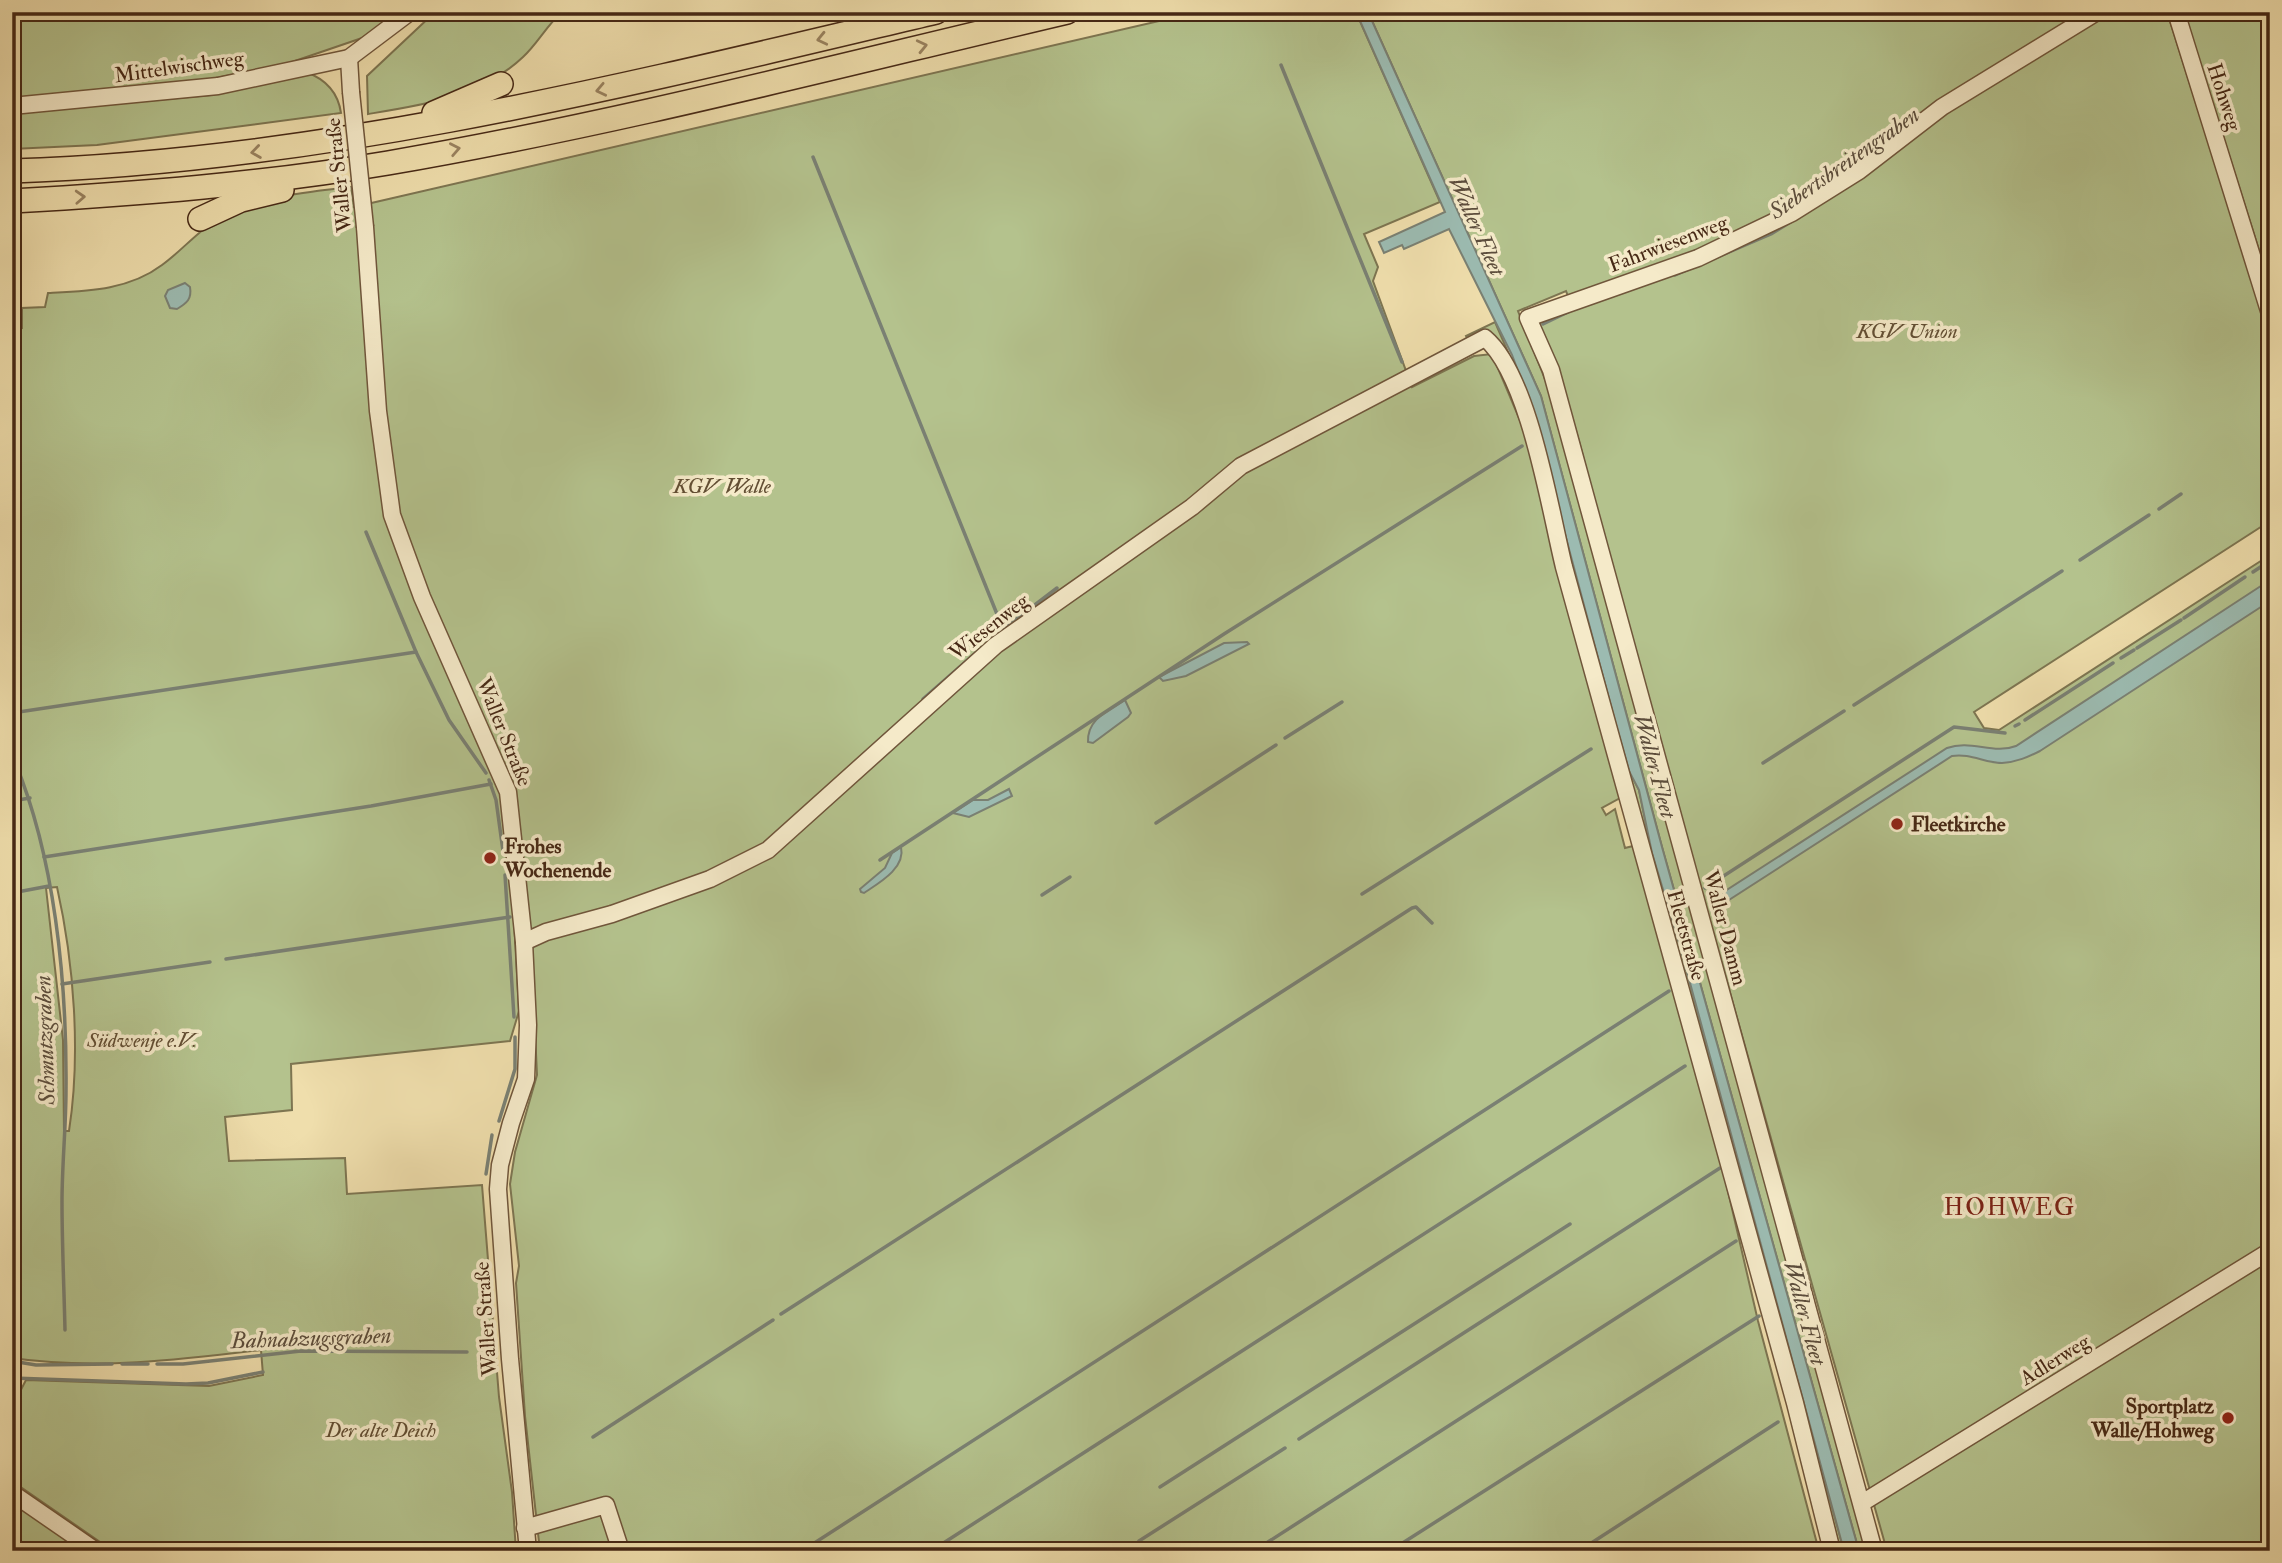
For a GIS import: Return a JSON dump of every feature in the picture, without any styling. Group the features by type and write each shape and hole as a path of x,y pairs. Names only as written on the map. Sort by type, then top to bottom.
{"highway":[{"path":"12,171 186,161 387,133 669,75 936,12"},
{"path":"12,201 140,194 388,163 713,96 1066,12"},
{"path":"387,133 501,84"},
{"path":"200,219 241,200 293,187 336,170"}],"street":[{"path":"349,58 411,12"},
{"name":"Fahrwiesenweg","path":"1528,318 1698,258 1792,213 1859,171 1942,107 2097,12"},
{"name":"Hohweg","path":"2176,12 2270,314"},
{"name":"Waller Straße","path":"349,58 365,227 378,411 393,515 422,597 509,792 524,942 528,1025 526,1079 508,1134 498,1189 528,1551"},
{"name":"Mittelwischweg","path":"12,106 218,86 349,58"},
{"name":"Waller Damm","path":"1528,318 1550,370 1874,1551"},
{"name":"Wiesenweg","path":"524,942 546,932 612,914 710,878 768,850 996,645 1192,507 1241,466 1485,338"},
{"name":"Fleetstraße","path":"1485,338 1497,351 1533,435 1564,567 1795,1403 1832,1551"},
{"name":"Adlerweg","path":"1862,1503 2270,1251"},
{"path":"12,1493 96,1551"},
{"path":"525,1528 606,1505 621,1551"}],"green space":[{"path":"12,12 400,12 362,38 286,64 181,85 12,98"},
{"path":"435,12 562,12 523,57 489,82 431,103 368,114 367,76"},
{"path":"1198,12 1356,12 1440,202 1364,234 1378,267 1373,281 1412,387 1474,356 1492,354 1527,437 1620,798 1602,808 1606,815 1615,809 1625,848 1633,846 1721,1161 1758,1321 1819,1551 540,1551 525,1416 516,1283 519,1266 510,1184 515,1152 537,1075 530,924 514,921 519,1011 510,1041 291,1064 292,1110 225,1117 229,1161 345,1158 347,1194 482,1185 499,1397 512,1492 516,1551 113,1551 12,1481 12,1407 26,1380 209,1386 263,1375 261,1350 168,1360 105,1363 43,1362 12,1358 12,329 22,328 22,308 45,307 48,293 108,288 136,280 170,259 208,226 240,208 287,195 351,187 354,207","holes":["57,887 63,916 75,1040 69,1131 64,1131 63,1040 46,888"]},
{"name":"KGV Union","path":"1368,12 2167,12 2270,335 2270,521 1974,712 1984,728 1999,730 2270,555 2270,1243 2128,1331 2270,1258 2270,1551 1887,1551 1610,566 1579,443 1539,323 1573,308 1566,291 1518,311 1550,392 1869,1551 1859,1551 1662,847 1541,396"},
{"path":"2185,12 2270,12 2270,285 2191,35"},
{"path":"306,72 330,87 341,113 97,145 12,149 12,113 211,95"},
{"path":"1495,322 1530,403 1629,771 1639,790 1652,853 1680,946 1844,1551 1837,1551 1502,350 1469,342 1466,336"},
{"path":"12,1501 84,1551 12,1551"}],"water":[{"path":"1356,12 1368,12 1541,396 1662,847 1859,1551 1844,1551 1680,946 1652,853 1639,790 1629,771 1616,725 1530,403 1512,355 1449,229 1404,249 1402,245 1384,253 1379,242 1445,212"},
{"path":"185,283 190,287 188,300 177,309 170,308 165,296 168,290"},
{"path":"2270,580 2270,601 2040,751 2013,762 2002,763 1952,756 1729,900 1715,914 1711,911 1719,895 1947,748 1965,745 1999,749 2016,746"},
{"path":"1224,643 1249,644 1186,676 1163,681 1159,677"},
{"path":"1125,700 1131,713 1128,717 1093,743 1088,742 1091,727 1095,722"},
{"path":"1009,789 1012,796 969,817 953,813 973,800 988,800"},
{"path":"901,847 899,862 890,874 877,885 864,893 861,892 860,889 885,868 892,853"}],"waterway":[{"path":"1281,65 1402,362"},
{"path":"813,157 1003,629"},
{"name":"Siebertsbreitengraben","path":"1675,275 1771,234 1792,221"},
{"name":"Siebertsbreitengraben","path":"1543,324 1568,312"},
{"path":"880,860 1224,634 1522,446"},
{"path":"2159,509 2181,494"},
{"path":"2080,560 2149,515"},
{"path":"366,532 416,652 449,720 486,773"},
{"path":"2253,572 2265,564"},
{"path":"1854,705 2062,571"},
{"path":"2184,618 2245,577"},
{"path":"923,699 1003,629 1057,588"},
{"path":"2137,648 2181,620"},
{"path":"2121,658 2134,650"},
{"path":"12,713 416,652"},
{"path":"2025,720 2113,663"},
{"path":"1285,738 1342,702"},
{"path":"1763,763 1844,711"},
{"path":"2015,726 2019,724"},
{"path":"1705,888 1954,727 2005,733"},
{"path":"1156,823 1276,745"},
{"path":"1362,894 1591,749"},
{"name":"Schmutzgraben","path":"12,755 39,834 56,919 61,963 66,1049 62,1202 65,1330"},
{"path":"489,780 496,800 503,851"},
{"path":"44,857 371,806 491,784"},
{"path":"12,801 30,798"},
{"path":"505,875 514,1017"},
{"path":"1042,895 1070,877"},
{"path":"12,893 49,886"},
{"path":"781,1314 1412,908 1416,907 1432,923"},
{"path":"226,959 510,917"},
{"path":"62,984 210,962"},
{"path":"802,1551 1669,991"},
{"path":"499,1121 515,1069 515,1037"},
{"path":"931,1551 1685,1066"},
{"path":"486,1174 492,1135"},
{"path":"1299,1439 1720,1168"},
{"path":"1160,1487 1570,1224"},
{"path":"1254,1551 1736,1241"},
{"path":"1390,1551 1759,1316"},
{"path":"593,1437 773,1320"},
{"name":"Bahnabzugsgraben","path":"157,1364 183,1364 301,1351 467,1352"},
{"name":"Bahnabzugsgraben","path":"12,1361 36,1365 112,1364"},
{"name":"Bahnabzugsgraben","path":"122,1364 148,1364"},
{"path":"12,1378 186,1384 208,1383 263,1372"},
{"path":"1579,1551 1778,1422"},
{"path":"1139,1541 1285,1448"}],"place":[{"name":"Fleetkirche","path":"1897,824"},
{"name":"Frohes Wochenende","path":"490,858"},
{"name":"Sportplatz Walle/Hohweg","path":"2228,1418"}],"district":[{"name":"HOHWEG","path":"2010,1207"}],"water label":[{"name":"Waller Fleet","path":"1477,226"},
{"name":"Waller Fleet","path":"1655,766"},
{"name":"Waller Fleet","path":"1805,1313"}],"park label":[{"name":"KGV Walle","path":"722,486"},
{"name":"Südwenje e.V.","path":"142,1040"},
{"name":"Der alte Deich","path":"381,1430"}]}
